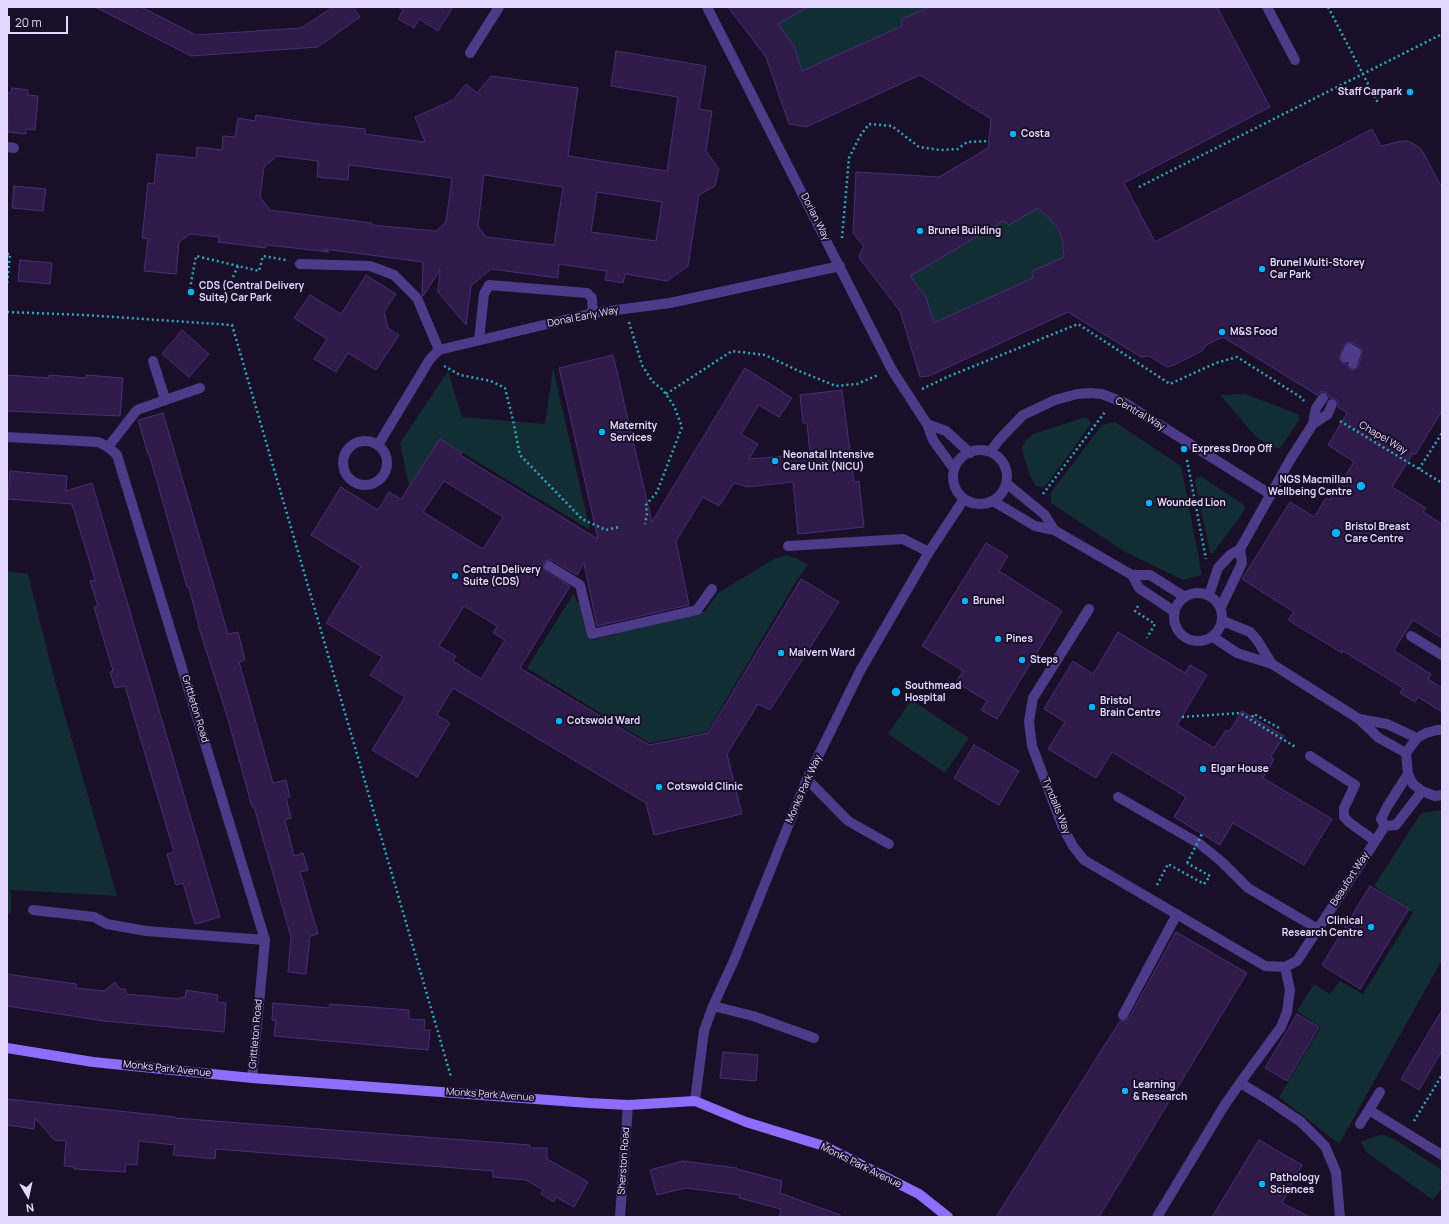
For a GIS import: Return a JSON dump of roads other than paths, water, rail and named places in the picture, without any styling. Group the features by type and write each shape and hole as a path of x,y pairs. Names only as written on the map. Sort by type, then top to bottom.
{"street":[{"path":"470,53 499,7"},
{"name":"Dorian Way","path":"708,7 892,370 927,424 933,440 954,469"},
{"path":"1267,7 1295,60"},
{"path":"300,264 370,266 394,275 417,298 439,350 430,359 378,445"},
{"name":"Donal Early Way","path":"439,350 593,313 670,303 840,266"},
{"path":"479,340 484,294 489,284 587,293 592,298 593,313"},
{"path":"1344,358 1349,348 1356,352 1353,364"},
{"path":"153,360 165,399"},
{"path":"7,438 98,442 108,447 137,410 200,388"},
{"name":"Central Way","path":"990,452 1017,419 1038,407 1055,400 1077,394 1102,394 1125,403 1270,494"},
{"path":"1209,595 1218,568 1230,555 1240,549 1270,494 1313,424 1316,408 1323,398"},
{"path":"1313,424 1328,414 1332,404"},
{"path":"927,424 946,431 970,453"},
{"path":"367,441 378,445 385,453 388,460 388,465 384,476 370,486 356,484 346,474 343,467 343,458 346,451 356,443 367,441"},
{"name":"Grittleton Road","path":"108,447 117,455 265,940 252,1078"},
{"path":"976,451 990,452 997,456 1005,468 1006,483 1001,494 993,501 984,504 975,504 964,499 954,486 954,469 963,456 970,453 976,451"},
{"path":"1006,483 1046,515 1054,530"},
{"name":"Monks Park Way","path":"695,1101 704,1031 807,779 860,671 929,552 964,499"},
{"path":"993,501 1035,526 1054,530 1132,575 1150,575 1185,597"},
{"path":"788,546 902,538 929,552"},
{"path":"1221,607 1242,563 1240,549"},
{"path":"549,566 580,585 592,634 697,610 712,589"},
{"path":"1132,575 1139,588 1175,612"},
{"path":"1196,593 1209,595 1216,600 1221,607 1223,621 1219,630 1213,637 1204,641 1194,641 1185,638 1178,631 1175,622 1175,612 1178,604 1185,597 1196,593"},
{"name":"Tyndalls Way","path":"1089,609 1033,698 1029,721 1032,746 1063,828 1073,846 1084,860 1265,966 1285,967"},
{"path":"1223,621 1250,632 1257,640 1272,664"},
{"path":"1411,636 1442,655"},
{"path":"1213,637 1237,653 1272,664 1359,719 1379,738 1406,753"},
{"path":"1359,719 1387,724 1417,738"},
{"path":"1442,730 1426,732 1417,738 1406,753 1408,774 1414,784 1422,791 1435,796 1442,795"},
{"path":"1310,756 1355,785 1344,808 1344,817 1375,841"},
{"name":"Beaufort Way","path":"1285,967 1297,961 1385,826 1381,819 1408,774"},
{"path":"807,779 848,821 889,844"},
{"path":"1385,826 1396,826 1422,791"},
{"path":"1118,797 1200,844 1222,862 1248,888 1318,929"},
{"path":"33,910 94,917 107,924 146,931 265,940"},
{"path":"1123,1015 1177,914"},
{"path":"1157,1217 1224,1106 1281,1027 1287,1012 1290,990 1285,967"},
{"path":"713,1006 753,1016 814,1038"},
{"name":"Monks Park Avenue","path":"7,1048 93,1062 252,1078 628,1104 695,1101 746,1122 824,1146 919,1194 948,1217"},
{"path":"1240,1083 1301,1122 1325,1146 1336,1172 1340,1217"},
{"path":"1360,1124 1380,1092"},
{"name":"Sherston Road","path":"620,1217 628,1104"},
{"path":"1369,1110 1442,1155"}],"place":[{"name":"Staff Carpark","path":"1410,92"},
{"name":"Costa","path":"1013,134"},
{"name":"Brunel Building","path":"920,231"},
{"name":"Brunel Multi-Storey Car Park","path":"1262,269"},
{"name":"CDS (Central Delivery Suite) Car Park","path":"191,292"},
{"name":"M&S Food","path":"1222,332"},
{"name":"Maternity Services","path":"602,432"},
{"name":"Express Drop Off","path":"1184,449"},
{"name":"Neonatal Intensive Care Unit (NICU)","path":"775,461"},
{"name":"NGS Macmillan Wellbeing Centre","path":"1361,486"},
{"name":"Wounded Lion","path":"1149,503"},
{"name":"Bristol Breast Care Centre","path":"1336,533"},
{"name":"Central Delivery Suite (CDS)","path":"455,576"},
{"name":"Brunel","path":"965,601"},
{"name":"Pines","path":"998,639"},
{"name":"Malvern Ward","path":"781,653"},
{"name":"Steps","path":"1022,660"},
{"name":"Southmead Hospital","path":"896,692"},
{"name":"Bristol Brain Centre","path":"1092,707"},
{"name":"Cotswold Ward","path":"559,721"},
{"name":"Elgar House","path":"1203,769"},
{"name":"Cotswold Clinic","path":"659,787"},
{"name":"Clinical Research Centre","path":"1371,927"},
{"name":"Learning & Research","path":"1125,1091"},
{"name":"Pathology Sciences","path":"1262,1184"}]}
